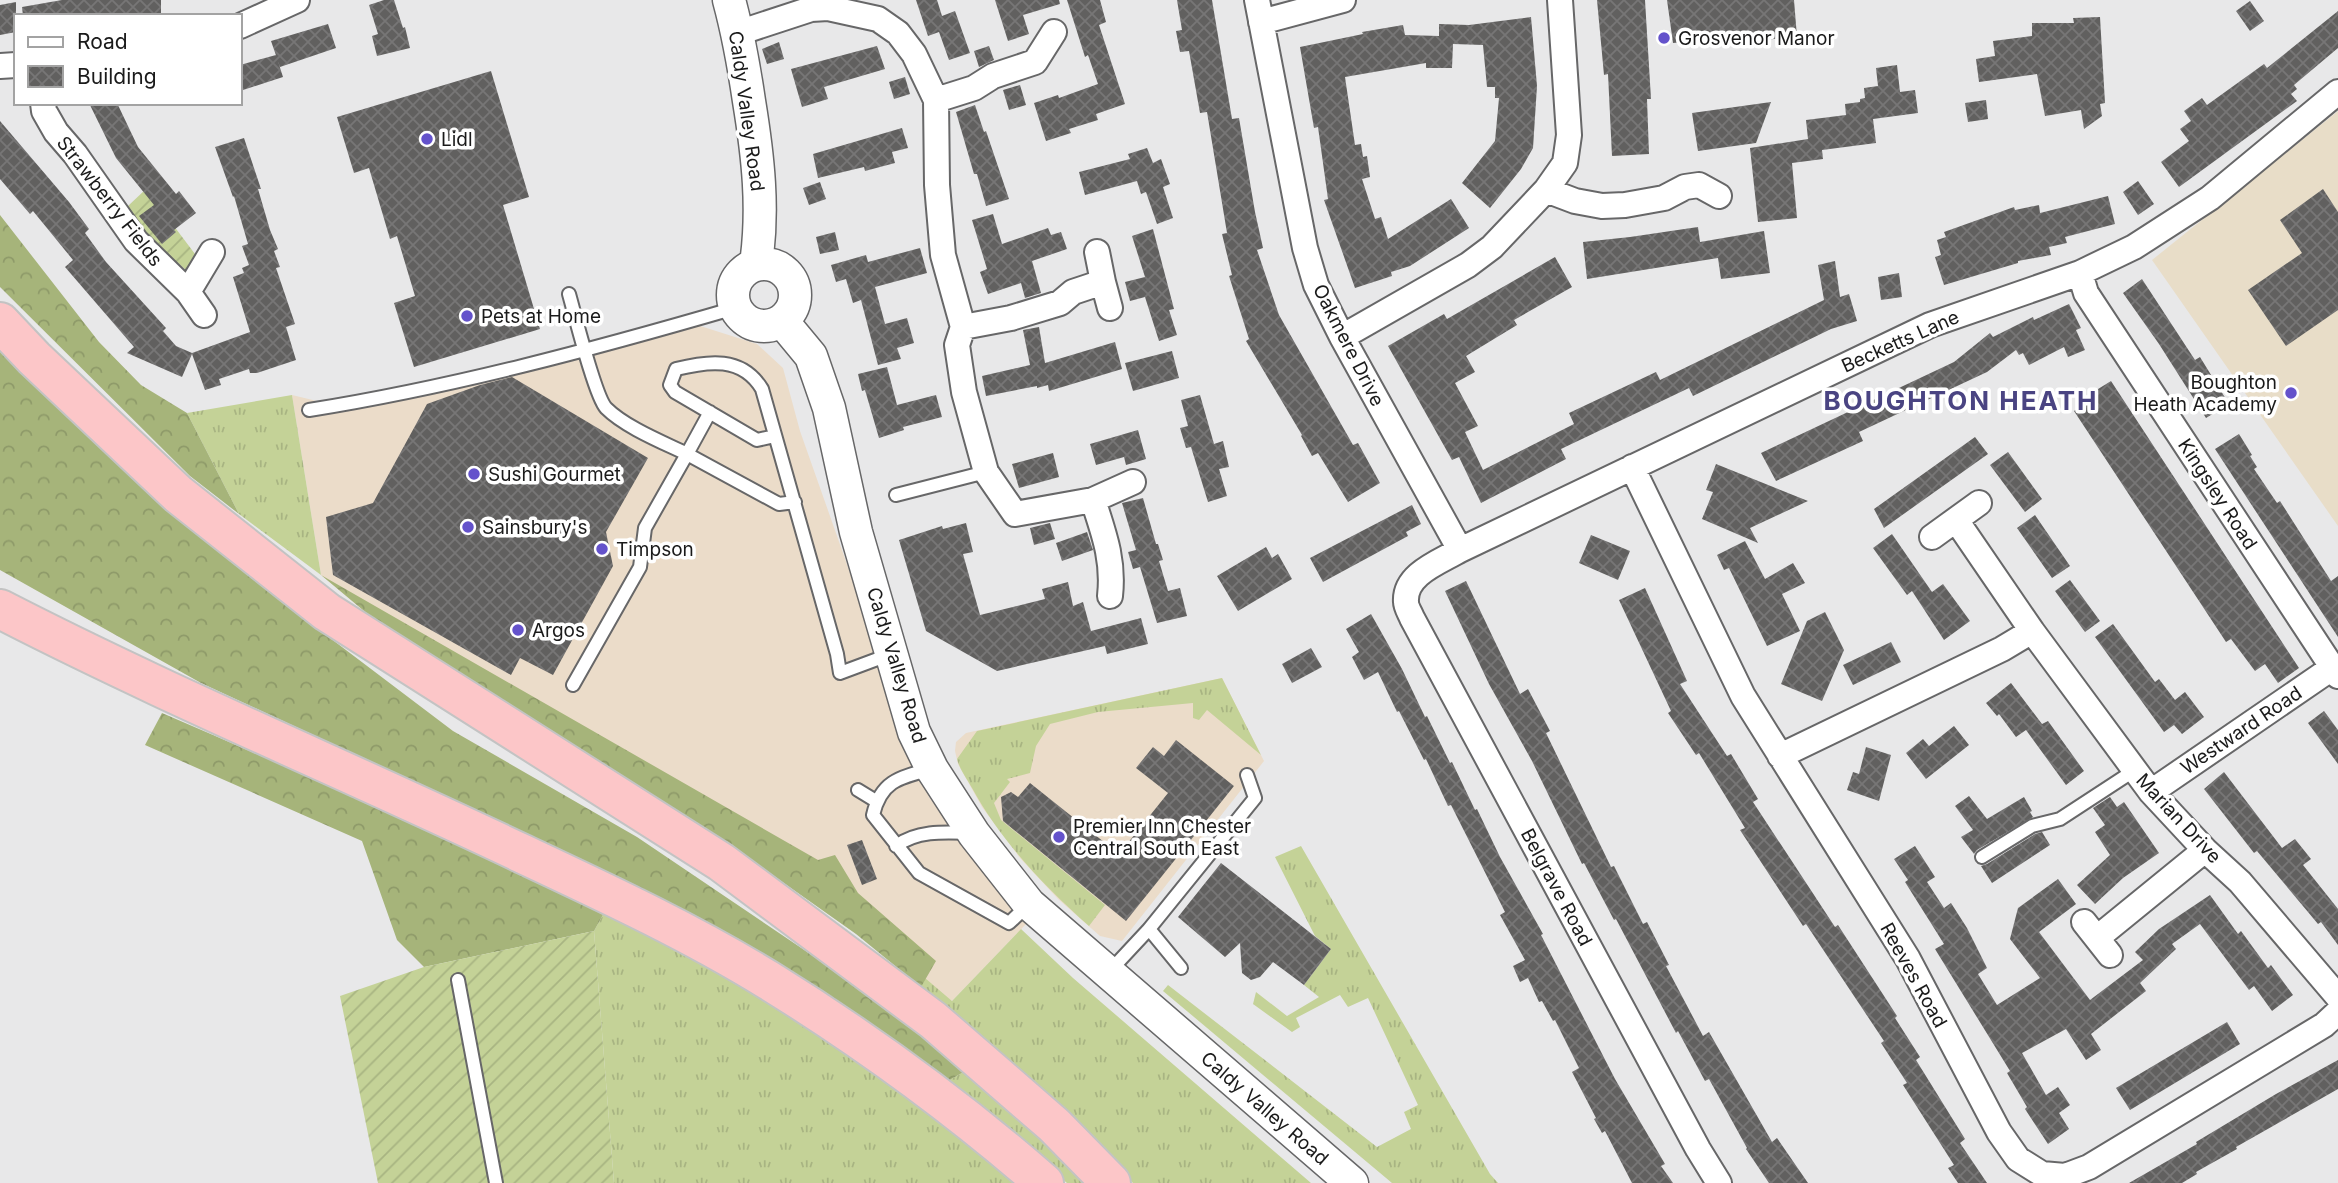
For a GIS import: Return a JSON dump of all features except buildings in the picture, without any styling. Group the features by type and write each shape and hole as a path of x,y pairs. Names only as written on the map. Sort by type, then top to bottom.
{"highway":[{"path":"0,322 34,358 177,494 327,612 721,863 933,1020 1054,1125 1111,1183"},
{"path":"0,609 124,670 419,804 624,902 756,973 862,1041 1002,1146 1044,1183"}],"street":[{"path":"242,25 297,0"},
{"name":"Caldy Valley Road","path":"729,0 738,33 760,173 760,238 756,264"},
{"path":"1259,11 1343,0"},
{"path":"1342,337 1468,265 1492,247 1546,190 1564,163 1569,135 1560,0"},
{"path":"738,33 811,9 882,9 914,54 936,100 937,185 943,255 963,327 957,345 962,380 986,472 1015,514 1093,500 1133,482"},
{"name":"Oakmere Drive","path":"1259,11 1305,248 1316,285 1460,550"},
{"path":"936,100 974,88 993,76 1035,62 1054,32"},
{"name":"Becketts Lane","path":"1409,588 1418,575 1460,550 1930,325 2080,273 2134,247 2210,198 2338,92"},
{"name":"Strawberry Fields","path":"43,105 56,132 75,154 136,241 188,292 204,315"},
{"path":"1546,190 1575,201 1602,206 1625,205 1664,198 1702,182"},
{"path":"188,292 212,252"},
{"path":"1097,252 1110,308"},
{"path":"756,264 771,264 784,270 793,282 796,296 792,310 782,321 765,326 747,322 735,308 732,294 735,281 744,270 756,264"},
{"name":"Kingsley Road","path":"2080,273 2086,293 2335,672"},
{"path":"963,327 1060,303 1073,292 1103,282"},
{"name":"Caldy Valley Road","path":"782,321 811,356 829,408 856,533 914,732 932,769 974,834 1029,904 1352,1183"},
{"name":"Reeves Road","path":"1632,467 1743,696 1908,959 1999,1132 2018,1159 2042,1174 2065,1176 2089,1167 2324,1025 2338,1012"},
{"path":"1093,500 1110,553 1110,596"},
{"path":"1932,537 1979,503"},
{"name":"Marian Drive","path":"1956,520 2032,631 2151,792 2205,850 2240,882 2338,997"},
{"name":"Belgrave Road","path":"1409,588 1406,603 1412,618 1691,1137 1719,1183"},
{"path":"1780,756 2002,649 2032,631"},
{"name":"Westward Road","path":"2151,792 2335,672"},
{"path":"2097,938 2205,850"}],"lane":[{"path":"569,294 596,389 606,408 628,423 779,504 794,502"},
{"path":"309,410 387,397 586,351 735,308"},
{"path":"775,436 757,440 675,392 670,385 676,369 701,363 726,362 757,379 762,388 837,654 840,673 891,654"},
{"path":"573,685 640,567 645,528 710,412"},
{"path":"896,495 986,472"},
{"path":"932,769 896,778 876,801 873,815 919,873 1009,923 1029,904"},
{"path":"1982,857 2032,826 2060,819 2134,770"},
{"path":"1108,974 1149,929 1255,798 1247,775"},
{"path":"858,790 876,801"},
{"path":"896,846 907,837 974,834"},
{"path":"1149,929 1181,968"},
{"path":"458,980 496,1183"}],"shaded area":[{"name":"Boughton Heath Academy","path":"2338,111 2338,526 2152,260"},
{"path":"694,324 757,344 783,368 800,431 929,797 982,869 1027,923 952,1001 730,845 406,646 321,575 292,395 325,403 586,351"},
{"path":"1222,678 1264,761 1122,941 1100,936 1058,899 1020,858 982,807 958,764 956,742 966,733"}],"green space":[{"path":"146,189 195,254 186,270 178,263 171,266 127,207"},
{"path":"0,215 99,342 141,385 187,413 239,514 190,476 0,287"},
{"path":"0,339 115,462 264,588 453,731 637,837 868,993 967,1070 948,1081 686,913 518,830 201,683 0,570"},
{"path":"292,395 321,575 239,514 187,413"},
{"path":"321,575 818,860 835,855 858,893 936,961 921,987 856,934 730,845 499,706 406,646"},
{"path":"1222,678 1261,755 1207,710 1199,720 1193,718 1193,703 1098,712 1050,724 1036,746 1030,773 1007,779 1010,782 994,803 1001,820 1105,905 1089,926 1040,879 1010,844 984,808 957,759 977,731"},
{"path":"162,713 440,834 605,911 594,931 424,967 397,940 362,841 145,745"},
{"path":"1301,846 1490,1174 1498,1183 1392,1183 1163,991 1168,985 1377,1147 1411,1129 1404,1112 1418,1105 1368,998 1348,1007 1340,995 1296,1018 1300,1027 1292,1032 1253,1004 1256,992 1287,1016 1319,997 1304,985 1331,949 1315,936 1275,857"},
{"path":"605,911 817,1029 1023,1183 614,1183 594,931"},
{"path":"1021,929 1073,978 1311,1183 1133,1183 1033,1085 921,987 925,978 952,1001"},
{"path":"594,931 614,1183 378,1183 340,996 424,967"},
{"path":"967,1070 1092,1183 1067,1183 948,1081"}],"place":[{"name":"Grosvenor Manor","path":"1664,38"},
{"name":"Lidl","path":"427,139"},
{"name":"Pets at Home","path":"467,316"},
{"name":"Boughton Heath Academy","path":"2291,393"},
{"name":"Sushi Gourmet","path":"474,474"},
{"name":"Sainsbury's","path":"468,527"},
{"name":"Timpson","path":"602,549"},
{"name":"Argos","path":"518,630"},
{"name":"Premier Inn Chester Central South East","path":"1059,837"}],"district":[{"name":"BOUGHTON HEATH","path":"1961,401"}]}
